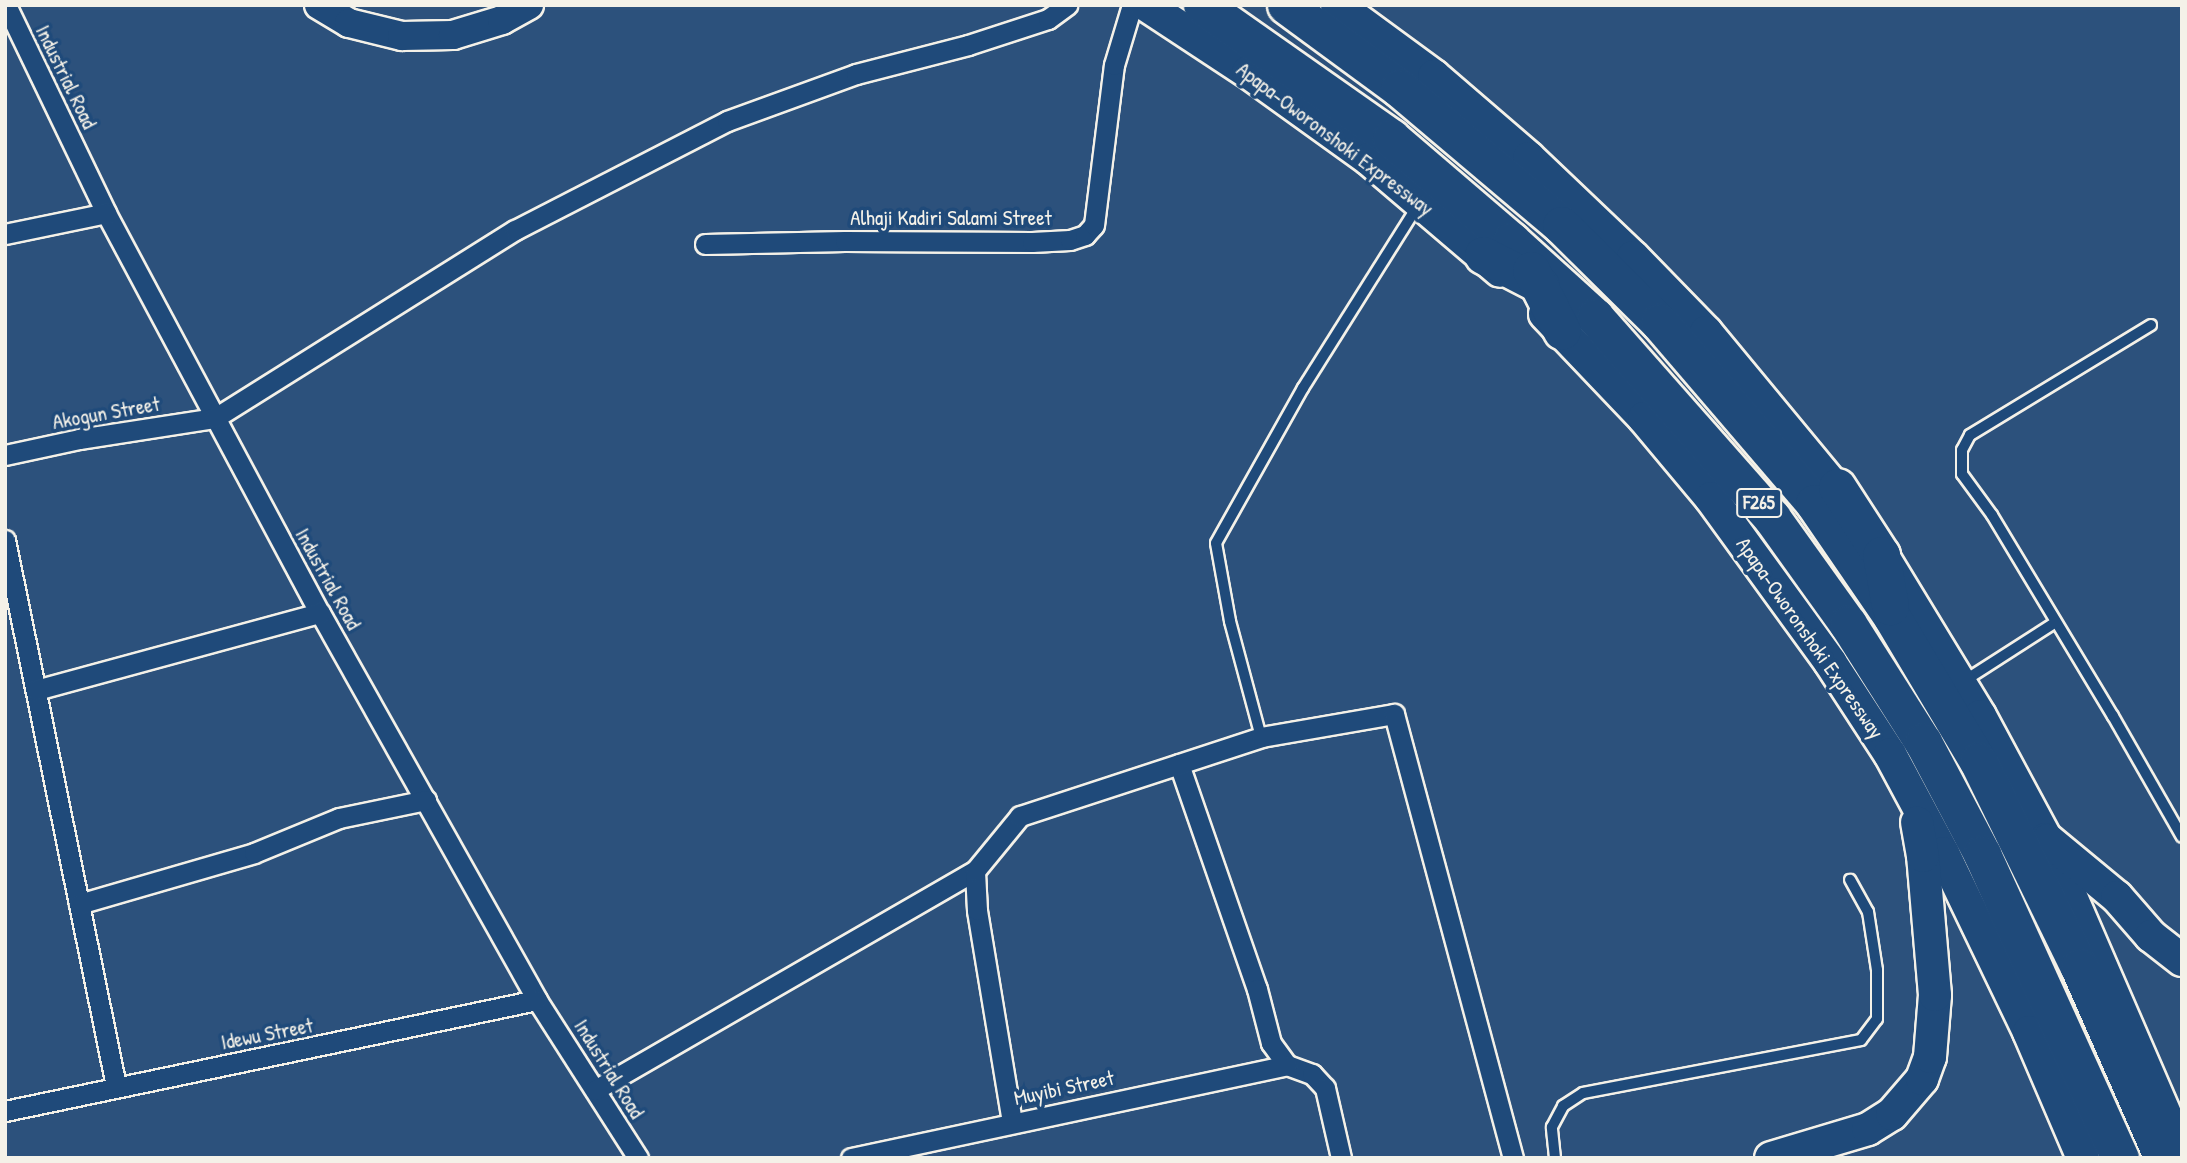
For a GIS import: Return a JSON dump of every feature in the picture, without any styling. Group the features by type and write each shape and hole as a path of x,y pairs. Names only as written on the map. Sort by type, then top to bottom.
{"highway":[{"name":"Apapa-Oworonshoki Expressway","path":"1202,5 1391,138 1497,248 1579,324 1772,518 1848,624 1923,742 1982,854 2120,1158"},
{"name":"F265","path":"1286,5 1399,88 1561,225 1659,322 1825,495 1899,604 1950,690 1978,761 2015,833 2163,1158"},
{"path":"1497,248 1540,284 1579,324"},
{"path":"1825,495 1881,555 1899,604"}],"main road":[{"name":"Apapa-Oworonshoki Expressway","path":"1146,5 1248,72 1369,159 1421,201 1497,248"},
{"path":"1337,5 1434,76 1529,158 1624,248 1706,332 1825,495"},
{"name":"Apapa-Oworonshoki Expressway","path":"1579,324 1644,418 1711,498 1830,662 1909,787 2029,1032 2083,1158"},
{"path":"1950,690 2046,839 2182,1153"},
{"path":"1771,1158 1868,1129 1892,1114 1910,1097 1926,1068 1934,1030 1933,958 1923,856 1909,787"},
{"path":"2046,839 2117,897 2151,936 2182,960"}],"street":[{"name":"Industrial Road","path":"6,5 106,213 320,613 537,1000 638,1158"},
{"path":"319,5 349,23 402,36 453,35 502,20 529,5"},
{"path":"215,418 515,230 727,121 856,74 968,45 1048,19 1068,5"},
{"name":"Alhaji Kadiri Salami Street","path":"705,244 1032,242 1070,240 1085,235 1094,225 1114,65 1132,5"},
{"path":"5,234 106,213"},
{"name":"Akogun Street","path":"5,454 79,439 215,418"},
{"path":"5,540 116,1086"},
{"path":"36,690 320,613"},
{"path":"595,1090 975,871 1020,816 1261,737 1394,714 1513,1158"},
{"path":"1179,764 1257,989 1271,1043 1287,1065 1312,1074 1325,1088 1341,1158"},
{"path":"79,904 254,853 339,818 426,800"},
{"path":"975,871 981,937 1012,1122"},
{"name":"Idewu Street","path":"5,1111 537,1000"},
{"name":"Muyibi Street","path":"851,1158 1287,1065"}],"lane":[{"path":"1261,737 1230,621 1216,543 1303,388 1421,201"},
{"path":"2151,326 1970,435 1962,450 1962,474 1992,515 2182,837"},
{"path":"1950,690 2056,622"},
{"path":"1555,1158 1552,1127 1563,1106 1583,1093 1861,1040 1877,1019 1877,970 1868,912 1850,880"}]}
